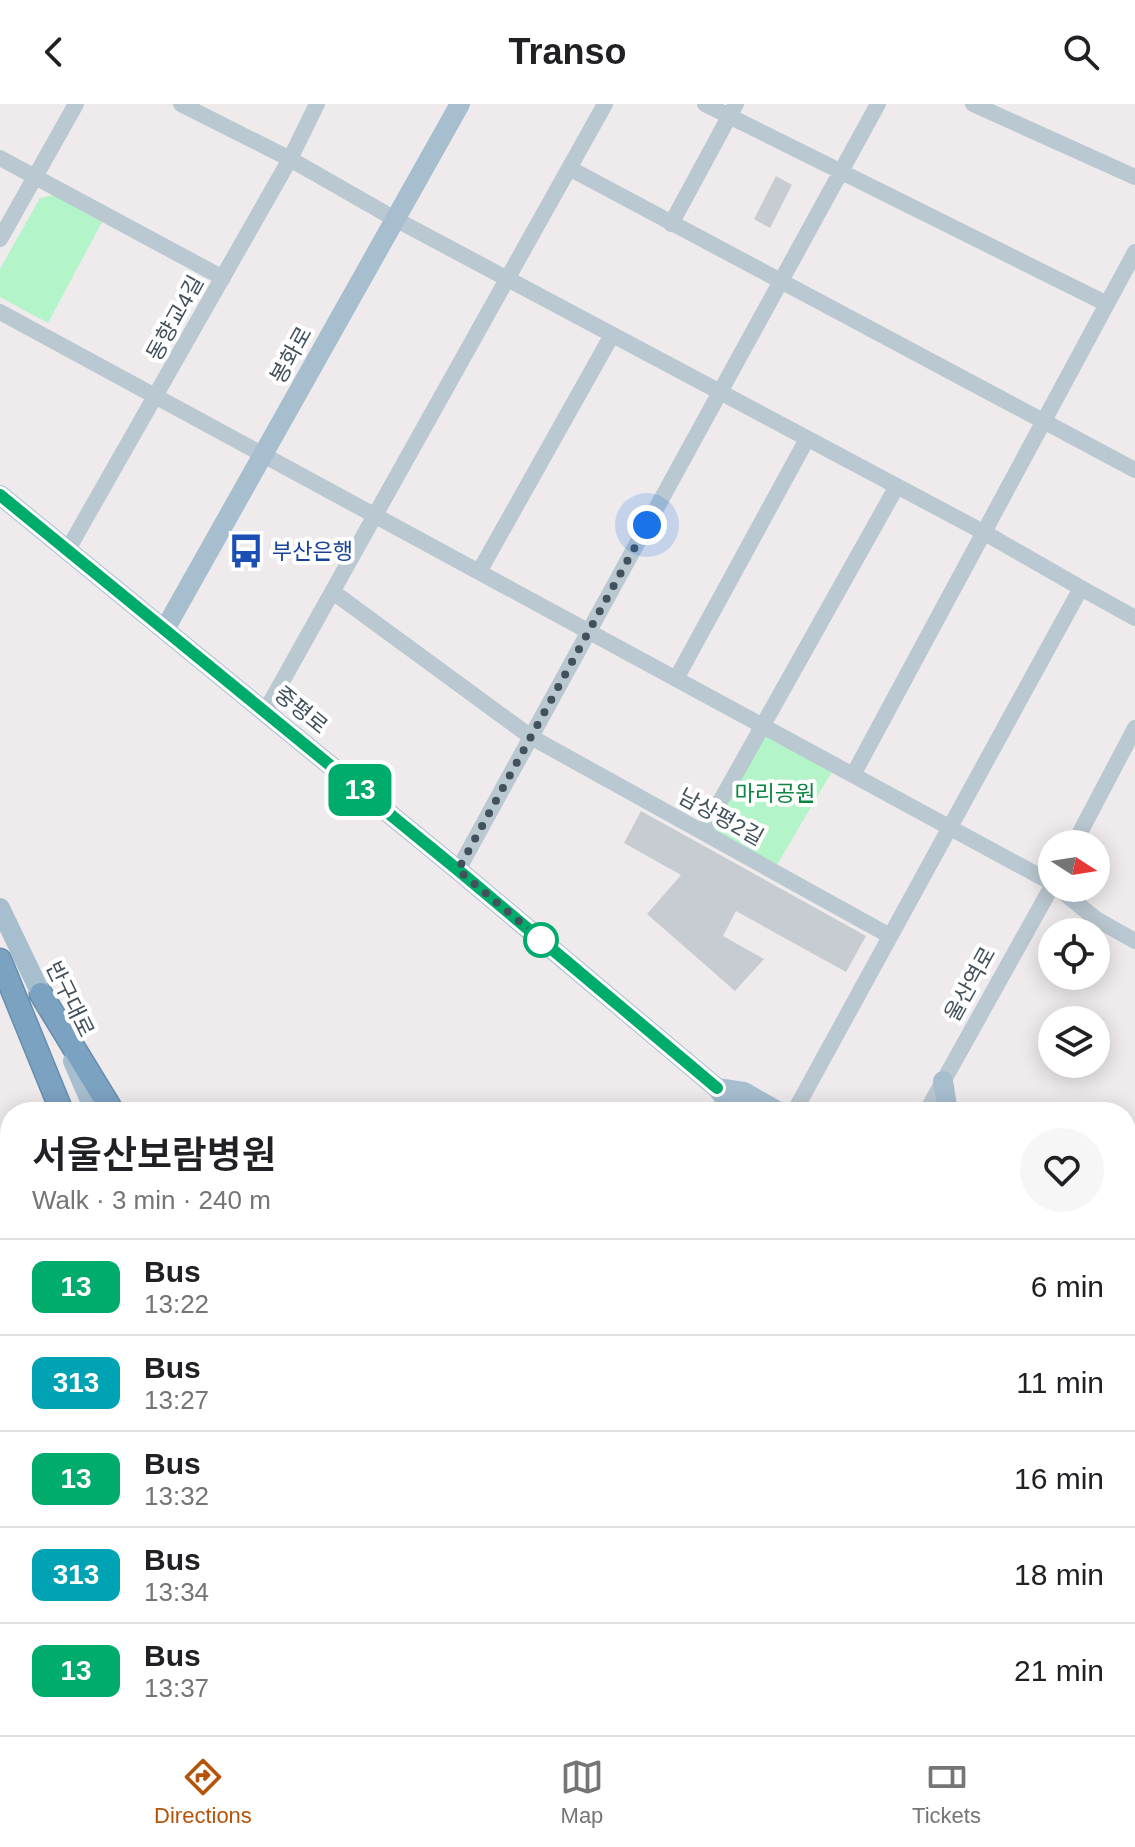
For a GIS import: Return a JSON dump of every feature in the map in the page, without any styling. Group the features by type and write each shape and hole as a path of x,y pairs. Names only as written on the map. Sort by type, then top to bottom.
{"highway":[{"path":"0,958 58,1102"},
{"path":"41,994 107,1102"}],"main road":[{"name":"봉화로","path":"165,629 460,104"},
{"name":"중평로","path":"0,495 458,870 717,1088"},
{"name":"반구대로","path":"0,908 90,1102"},
{"name":"반구대로","path":"0,958 66,1102"},
{"path":"936,1102 943,1081"},
{"path":"717,1088 728,1102"},
{"path":"717,1088 744,1092 762,1102"}],"street":[{"path":"0,239 76,104"},
{"path":"181,104 290,159 395,219 985,533 1135,618"},
{"name":"동향교4길","path":"67,551 157,397 290,159 317,104"},
{"path":"265,712 605,104"},
{"path":"705,104 733,110 841,172 1107,304"},
{"path":"458,870 878,104"},
{"path":"973,104 1135,177"},
{"path":"671,224 733,110"},
{"path":"0,158 223,278"},
{"path":"569,168 1135,470"},
{"path":"853,775 1135,252"},
{"path":"0,312 1038,877"},
{"path":"479,572 612,335"},
{"path":"676,679 807,439"},
{"path":"703,832 897,486"},
{"path":"799,1102 1081,588"},
{"name":"남상평2길","path":"333,592 531,737 890,936"},
{"path":"1081,830 1135,728"},
{"name":"울산역로","path":"943,1081 1043,902"},
{"path":"1075,902 1096,919 1135,941"}],"green space":[{"path":"54,195 102,222 48,323 0,297 0,269 40,198"},
{"name":"마리공원","path":"764,733 833,770 775,868 710,831"}],"building":[{"path":"776,176 792,185 770,228 754,219"},
{"path":"641,811 866,936 846,972 736,911 723,936 764,959 735,991 647,914 681,875 624,843"}],"bus line":[{"name":"13","path":"0,495 458,870 717,1088"}],"place":[{"name":"부산은행","path":"246,551"}],"route":[{"path":"541,940 552,949 458,870 647,525"}]}
